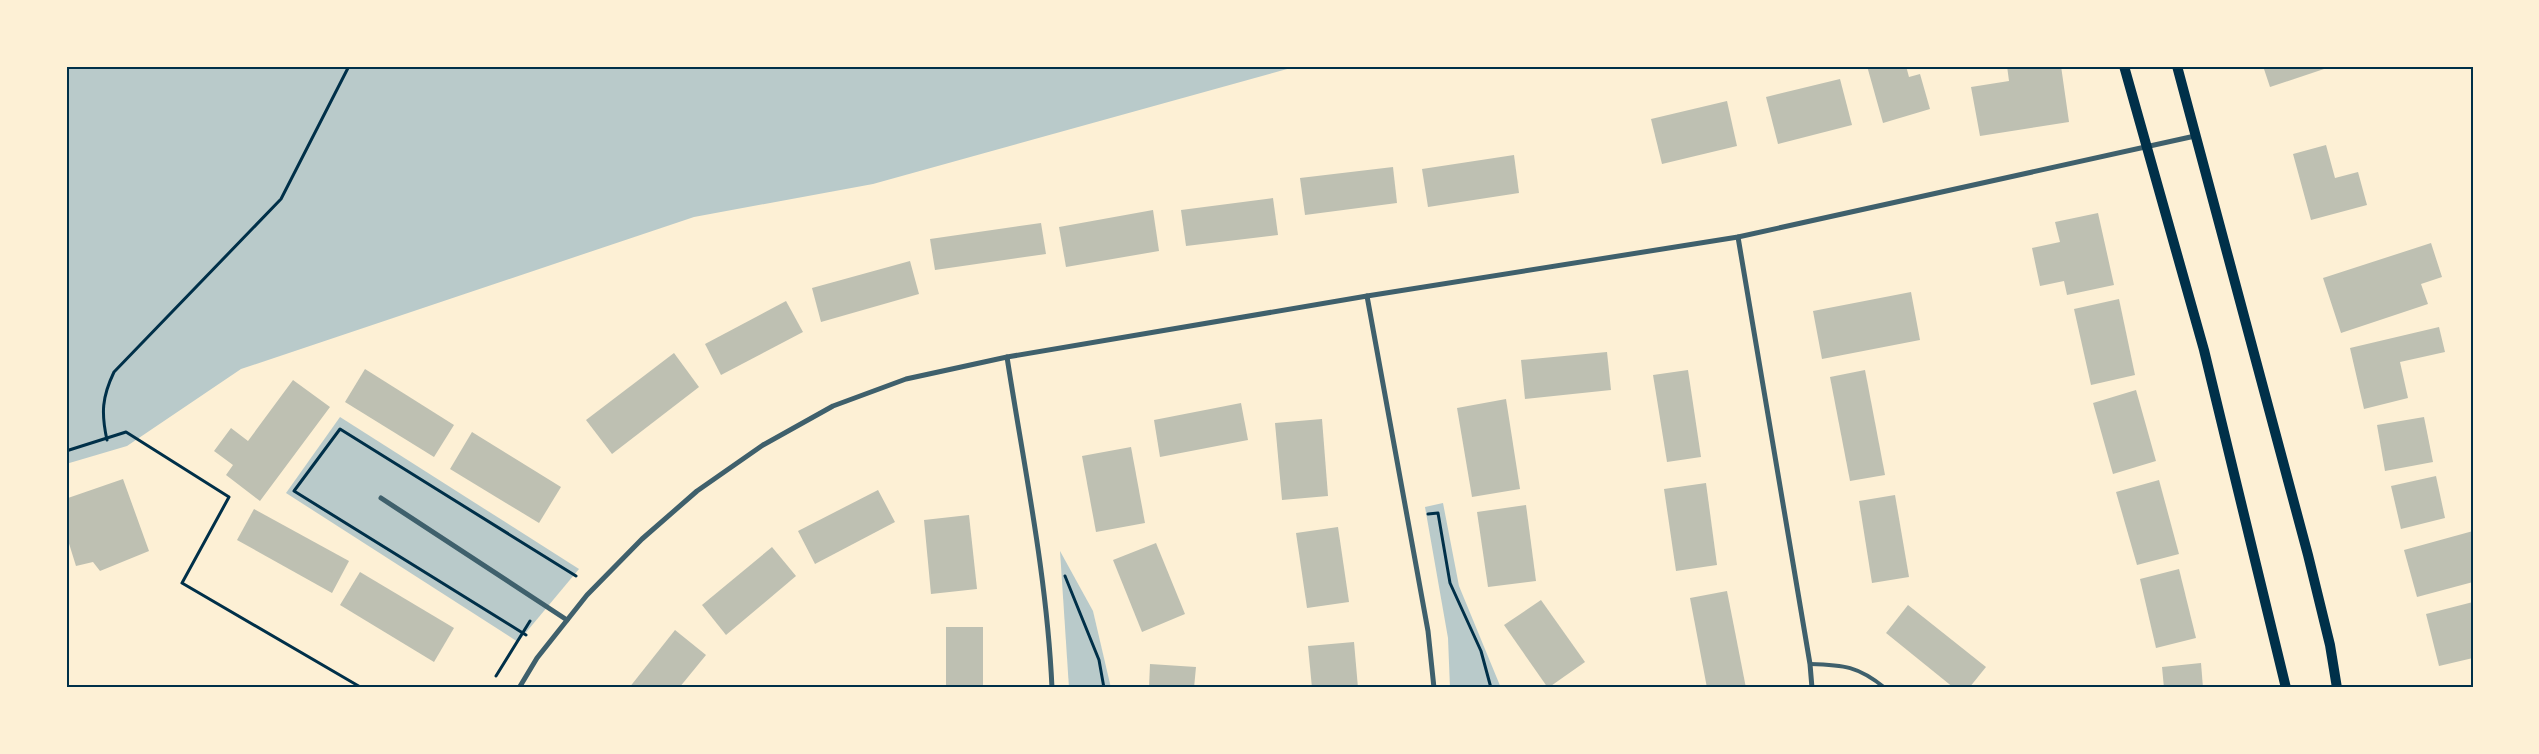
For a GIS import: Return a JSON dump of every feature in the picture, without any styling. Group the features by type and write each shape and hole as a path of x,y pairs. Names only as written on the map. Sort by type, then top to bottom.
{"main road":[{"path":"2124,66 2204,350 2286,688"},
{"path":"2177,66 2308,555 2330,645 2337,688"}],"street":[{"path":"519,688 537,658 587,594 642,539 697,492 763,445 833,406 906,379 1007,357 1367,296 1738,237 2195,136"},
{"path":"1738,237 1810,664 1812,688"},
{"path":"1367,296 1428,631 1434,688"},
{"path":"1007,357 1040,558 1049,633 1052,688"},
{"path":"381,498 567,620"}],"lane":[{"path":"1810,664 1845,665 1870,676 1885,688"},
{"path":"2467,688 2473,687"}],"path":[{"path":"107,440 101,416 107,387 114,372 281,199 348,66"},
{"path":"66,451 107,440 126,432 229,497 182,583 362,688"},
{"path":"1407,516 1438,513 1450,583 1481,651 1491,688"},
{"path":"1040,558 1066,577 1099,660 1104,688"},
{"path":"496,676 530,621"}],"shaded area":[{"path":"66,66 1298,66 873,184 694,217 241,369 127,446 66,464"},
{"path":"340,417 579,569 518,642 286,493"},
{"path":"1443,503 1459,586 1501,688 1450,688 1448,638 1425,507"},
{"path":"1060,551 1093,611 1111,688 1069,688"}],"building":[{"path":"1867,66 1906,66 1909,77 1920,74 1930,109 1883,123"},
{"path":"2007,66 2061,66 2069,122 1980,136 1971,87 2009,81"},
{"path":"2263,66 2326,66 2327,68 2270,87"},
{"path":"1840,79 1852,125 1778,144 1766,97"},
{"path":"1727,101 1737,146 1662,164 1651,119"},
{"path":"2326,145 2335,178 2358,172 2367,205 2311,220 2293,154"},
{"path":"1514,155 1519,193 1428,207 1422,169"},
{"path":"1393,167 1397,203 1305,215 1300,178"},
{"path":"1273,198 1278,235 1186,246 1181,210"},
{"path":"1153,210 1159,251 1066,267 1059,227"},
{"path":"2098,213 2114,285 2067,295 2064,281 2040,286 2032,248 2060,242 2055,222"},
{"path":"1041,223 1046,254 935,270 930,239"},
{"path":"2431,243 2442,277 2421,284 2428,304 2341,333 2323,278"},
{"path":"910,261 919,294 821,322 812,288"},
{"path":"1911,292 1920,340 1822,359 1813,311"},
{"path":"2119,299 2135,375 2091,385 2074,309"},
{"path":"786,301 803,332 721,375 705,344"},
{"path":"2439,327 2445,352 2400,362 2408,398 2364,409 2350,348"},
{"path":"1607,352 1611,390 1525,399 1521,360"},
{"path":"674,353 699,387 612,454 586,420"},
{"path":"365,369 454,425 434,457 345,402"},
{"path":"1688,370 1701,457 1667,462 1653,375"},
{"path":"1865,370 1885,475 1850,481 1830,377"},
{"path":"293,380 330,407 260,501 226,475 233,465 214,451 231,428 248,441"},
{"path":"2136,390 2156,461 2113,474 2093,403"},
{"path":"1506,399 1520,489 1472,497 1457,408"},
{"path":"1241,403 1248,440 1160,457 1154,420"},
{"path":"2424,417 2433,462 2385,471 2377,425"},
{"path":"1322,419 1328,496 1282,500 1275,423"},
{"path":"472,432 561,487 539,523 450,469"},
{"path":"1131,447 1145,523 1096,532 1082,456"},
{"path":"2436,476 2445,518 2401,529 2391,486"},
{"path":"123,479 149,551 100,571 93,562 76,566 66,534 66,501 68,498"},
{"path":"2159,480 2179,554 2137,565 2116,492"},
{"path":"1706,483 1717,565 1676,571 1664,489"},
{"path":"878,490 895,522 815,564 798,531"},
{"path":"1895,495 1909,577 1872,583 1859,501"},
{"path":"1526,505 1536,581 1488,587 1477,512"},
{"path":"254,509 349,561 332,593 237,540"},
{"path":"969,515 977,589 931,594 924,520"},
{"path":"1338,527 1349,602 1307,608 1296,533"},
{"path":"2473,531 2473,582 2417,597 2404,550"},
{"path":"1156,543 1185,614 1142,632 1113,560"},
{"path":"772,547 796,576 726,635 702,605"},
{"path":"2179,569 2196,638 2156,648 2140,579"},
{"path":"360,572 454,628 434,662 340,605"},
{"path":"1727,591 1746,688 1707,688 1690,598"},
{"path":"1541,600 1585,662 1548,688 1504,625"},
{"path":"2473,602 2473,658 2439,666 2426,614"},
{"path":"1908,605 1986,667 1969,688 1954,688 1886,633"},
{"path":"946,627 983,627 983,688 946,688"},
{"path":"675,630 706,655 679,688 629,688"},
{"path":"1354,642 1358,688 1312,688 1308,646"},
{"path":"2201,663 2203,688 2164,688 2162,667"},
{"path":"1150,664 1196,667 1194,688 1149,688"}]}
